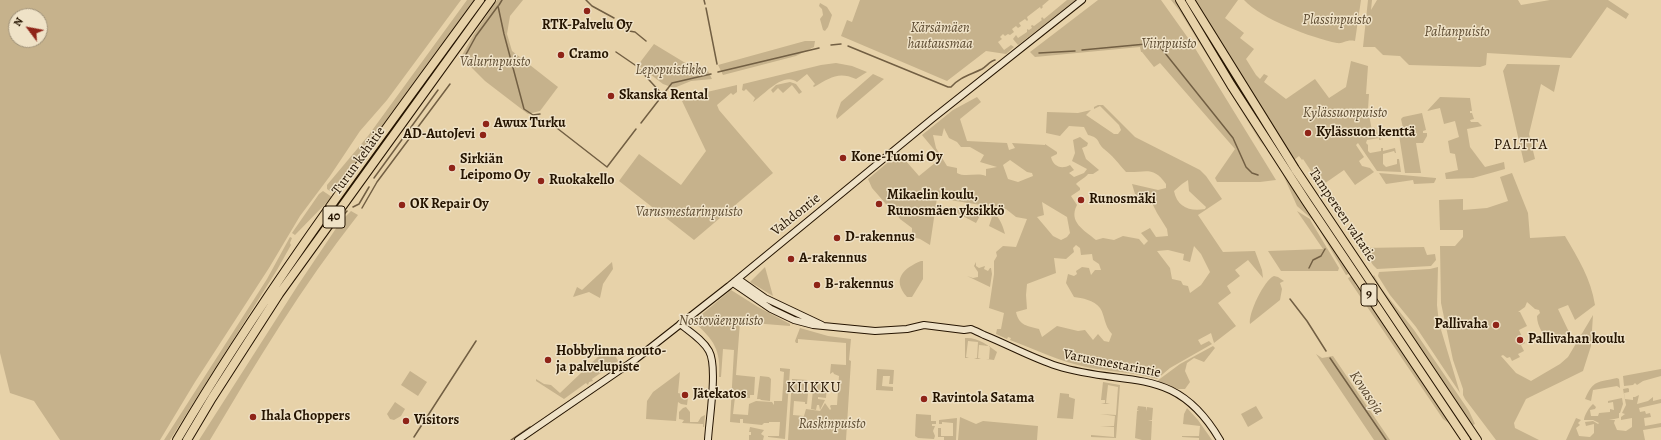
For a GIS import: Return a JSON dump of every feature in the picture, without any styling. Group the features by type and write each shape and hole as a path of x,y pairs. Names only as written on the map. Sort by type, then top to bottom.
{"highway":[{"name":"Turun kehätie","path":"177,440 225,361 276,284 330,206 480,0"},
{"name":"Turun kehätie","path":"187,440 216,391 279,294 491,0"},
{"name":"Tampereen valtatie","path":"1180,0 1231,85 1306,202 1466,440"},
{"name":"Tampereen valtatie","path":"1190,0 1300,175 1477,440"}],"street":[{"name":"Vahdontie","path":"518,440 636,359 735,281 932,119 1082,0"},
{"name":"Varusmestarintie","path":"735,281 765,298 822,325 850,330 875,331 907,329 920,330 933,327 964,330 975,334 982,334 1056,366 1089,373 1140,380 1168,388 1193,405 1220,440"},
{"path":"680,324 701,341 711,356 713,370 708,440"}],"green space":[{"path":"0,0 461,0 387,100 360,131 330,176 300,216 269,268 195,382 160,440 60,440 34,401 10,393 0,353"},
{"path":"467,0 475,0 334,194 327,189 327,185 368,136"},
{"name":"Valurinpuisto","path":"497,0 523,0 510,16 507,34 512,51 558,87 540,111 528,114 485,81 461,57 474,34"},
{"name":"Kärsämäen hautausmaa","path":"860,0 1049,0 1042,6 1043,7 1041,9 1040,7 1027,17 1027,21 1025,19 1019,23 1021,26 1018,28 1016,26 1012,29 1014,32 1005,36 1003,34 1000,37 1002,39 998,42 1004,50 1011,45 1014,47 1006,54 986,51 947,81 841,36 847,20 852,22"},
{"path":"1067,0 1076,0 1018,45 1013,39 1016,35 1018,38 1027,32 1027,29 1029,30 1032,28 1032,25 1034,26 1042,20 1042,17 1044,19"},
{"name":"Viiripuisto","path":"1098,0 1161,0 1193,45 1276,180 1260,182 1217,182 1215,178 1235,149 1160,63 1154,67 1141,52 1140,47 1035,57 1030,52"},
{"path":"1171,0 1176,0 1265,147 1179,10"},
{"name":"Kylässuonpuisto","path":"1194,0 1238,0 1225,18 1244,33 1240,38 1254,49 1246,59 1256,75 1260,79 1264,74 1268,76 1264,82 1286,99 1315,79 1329,98 1346,87 1351,61 1368,66 1366,94 1369,94 1368,109 1372,131 1375,131 1374,127 1377,130 1378,137 1380,137 1381,140 1379,140 1379,138 1367,140 1366,143 1368,145 1368,151 1370,153 1381,151 1381,148 1383,148 1383,151 1395,148 1396,153 1394,151 1383,154 1383,164 1386,167 1397,164 1397,159 1399,159 1401,172 1377,171 1358,143 1356,145 1364,157 1359,161 1362,166 1370,168 1374,172 1355,185 1344,170 1321,186 1303,159 1302,160 1299,156 1293,161"},
{"name":"Plassinpuisto","path":"1244,0 1361,0 1355,41 1337,43 1314,37 1274,21"},
{"name":"Paltanpuisto","path":"1368,0 1372,0 1371,10 1377,0 1518,0 1521,5 1550,0 1608,0 1629,14 1626,19 1607,7 1571,58 1487,53 1486,65 1480,67 1409,65 1400,56 1383,55 1375,47 1363,47"},
{"path":"820,3 827,7 832,15 825,31 823,30 820,19 823,15 822,9 819,6"},
{"path":"805,41 815,41 814,47 796,56 723,75 718,65"},
{"name":"Lepopuistikko","path":"654,44 687,64 706,67 712,79 691,81 674,88 663,84 638,65"},
{"path":"836,63 852,66 867,72 856,79 844,76 834,77 814,87 813,86 815,84 807,74 797,82 792,79 780,82 753,102 755,98 746,89 744,91 742,90 743,84 821,65"},
{"name":"Paltanpuisto","path":"1507,64 1560,65 1554,92 1541,84 1529,134 1535,159 1524,163 1503,71"},
{"path":"873,74 884,79 837,119 836,116 841,102"},
{"path":"790,82 796,84 802,92 799,94 792,85 783,93 778,88 773,93 771,90 776,85"},
{"name":"Varusmestarinpuisto","path":"737,85 737,92 733,95 731,93 717,105 719,110 773,173 694,240 619,181 639,154 681,185 706,151 682,101 694,95"},
{"path":"977,97 981,102 960,119 967,141 1007,143 1009,150 1015,148 1012,143 1045,144 1057,152 1057,154 1051,157 1054,163 1061,167 1070,165 1074,170 1069,173 1074,177 1084,173 1087,169 1072,161 1075,153 1073,140 1080,137 1088,143 1087,146 1082,148 1086,159 1099,170 1093,174 1088,174 1076,184 1080,190 1071,196 1077,205 1074,216 1076,221 1082,229 1096,240 1103,238 1114,240 1123,236 1139,239 1144,245 1148,241 1141,233 1150,228 1156,237 1168,236 1167,229 1150,199 1141,199 1135,194 1132,184 1158,190 1166,188 1166,184 1157,174 1153,172 1126,172 1102,147 1095,137 1088,135 1084,127 1069,126 1060,136 1046,133 1047,112 1078,113 1091,110 1086,115 1114,134 1118,134 1121,130 1119,125 1100,106 1094,109 1094,107 1098,105 1103,105 1135,137 1200,170 1222,199 1198,215 1223,252 1255,251 1262,270 1263,278 1248,260 1235,270 1240,276 1227,286 1231,293 1218,303 1236,326 1214,343 1211,333 1198,340 1201,345 1209,341 1212,344 1170,368 1157,379 1076,365 1010,340 1011,338 1008,337 1007,339 996,334 997,329 1001,329 1004,313 989,308 994,274 994,261 997,256 996,252 1003,246 1016,247 1027,219 1016,217 1006,209 937,198 930,245 920,239 912,237 912,228 900,219 894,211 892,211 872,188 868,179 899,153 919,176 941,158 922,135 953,110","holes":["944,128 949,138 957,142 961,147 970,147 984,155 980,162 997,167 986,169 986,176 964,175 957,173 957,168 947,166 936,148 933,135 942,136","1010,160 1027,172 1032,173 1033,176 1018,182 1008,179 1003,165","1188,180 1189,191 1206,207 1205,209 1194,210 1181,205 1174,191","1042,202 1067,217 1070,233 1067,237 1061,240 1053,236 1037,217 1044,215","1076,245 1080,248 1081,255 1092,254 1093,260 1099,264 1101,270 1095,270 1091,275 1089,268 1082,267 1076,271 1077,274 1074,276 1068,274 1066,283 1074,297 1091,301 1100,308 1107,328 1112,334 1109,342 1104,341 1098,334 1093,340 1085,330 1078,331 1057,326 1042,337 1039,329 1024,325 1017,317 1016,312 1027,309 1027,284 1056,273 1054,258 1066,259 1074,252 1073,248","1194,246 1201,254 1210,272 1201,285 1190,293 1188,286 1183,285 1181,281 1172,279 1170,268 1157,251 1168,250 1184,254 1183,260 1190,262"]},
{"path":"1440,97 1470,98 1472,111 1470,111 1470,113 1472,113 1474,119 1470,120 1471,122 1478,122 1482,126 1467,129 1470,147 1485,167 1504,162 1505,169 1473,178 1446,179 1445,173 1458,170 1455,154 1450,153 1448,141 1459,137 1455,121 1444,124 1440,108 1427,111"},
{"path":"1422,113 1426,130 1423,131 1423,133 1427,133 1427,136 1423,143 1416,143 1421,173 1405,173 1399,135 1404,132 1401,119 1403,117"},
{"path":"1281,170 1351,273 1346,275 1314,221 1297,206"},
{"path":"1379,173 1436,179 1434,183 1414,184 1413,180 1386,184"},
{"path":"1512,173 1528,213 1530,238 1565,236 1587,278 1595,305 1575,320 1568,305 1558,309 1569,332 1557,343 1550,343 1541,331 1537,320 1537,316 1540,313 1539,310 1535,309 1527,302 1525,307 1518,312 1520,312 1527,326 1519,330 1525,343 1521,345 1524,351 1518,354 1520,357 1512,361 1510,357 1507,358 1503,355 1501,356 1516,373 1531,381 1560,364 1568,357 1593,315 1591,346 1583,371 1526,399 1514,423 1515,428 1539,440 1496,440 1465,399 1453,360 1441,303 1440,246 1455,246 1463,237 1463,230 1440,230 1439,200 1463,199 1463,210 1487,208 1508,201 1500,177"},
{"path":"323,191 332,197 295,235 292,233 319,194"},
{"path":"954,209 989,211 1000,220 1005,234 989,226 992,217 982,212 976,223 955,212 951,217"},
{"path":"351,211 358,215 337,242 299,297 262,354 210,440 199,440 298,285 341,221"},
{"path":"1297,211 1310,219 1339,268 1338,271 1281,271 1268,251 1323,249"},
{"path":"290,237 292,238 290,243 291,245 277,270 170,440 164,440 267,279"},
{"path":"1359,242 1363,248 1424,247 1427,255 1435,254 1436,260 1431,266 1377,269 1373,265"},
{"path":"923,261 923,279 912,297 907,297 902,291 900,280 902,275 909,267"},
{"path":"612,262 613,269 603,284 600,298 589,292 573,297 577,287 582,290"},
{"path":"976,262 976,266 979,268 985,266 984,269 988,271 991,268 992,274 990,287 967,276 973,278 978,277 978,272 974,266"},
{"path":"765,267 773,296 750,282"},
{"path":"1438,267 1437,305 1439,323 1460,393 1416,327 1390,295 1378,276 1379,272 1430,269"},
{"path":"1360,270 1474,440 1472,440 1458,421 1356,273"},
{"path":"1374,275 1381,288 1414,330 1469,411 1475,424 1473,425 1464,414 1372,279"},
{"path":"1274,276 1284,281 1280,283 1282,289 1280,300 1250,324 1254,305 1261,290"},
{"path":"1352,276 1356,286 1366,296 1453,426 1443,419 1349,280 1348,278"},
{"name":"Nostoväenpuisto","path":"731,290 758,307 790,324 790,326 740,322 736,375 755,377 754,395 750,395 750,398 735,397 733,414 748,415 749,404 756,401 772,402 774,405 774,401 782,401 784,372 780,371 780,368 790,369 785,439 768,437 779,436 780,422 769,422 762,425 743,423 743,419 740,419 740,423 730,422 734,350 723,349 721,377 719,377 719,360 715,346 707,334 694,322"},
{"name":"Raskinpuisto","path":"800,328 828,336 851,339 846,440 788,440 792,379 807,380 809,382 806,383 806,392 808,393 807,404 805,404 805,402 794,401 793,415 804,416 806,409 820,411 825,403 830,410 831,405 837,405 839,376 833,372 830,374 831,364 846,365 846,343 798,339 798,343 796,343 795,341"},
{"path":"965,338 978,340 989,346 979,345 978,358 981,359 974,359 977,358 978,342 968,341 966,357 969,358 965,358"},
{"path":"597,344 615,355 618,361 592,379 593,381 589,382 588,385 586,383 564,399 536,381 536,379 544,384 551,385 560,393 603,352 596,345"},
{"path":"1213,346 1215,348 1204,362 1194,358 1187,363 1185,371 1190,382 1185,389 1178,389 1157,381 1180,364"},
{"path":"990,347 997,352 994,360 986,359 989,359"},
{"path":"1316,354 1322,358 1333,356 1390,440 1374,440"},
{"path":"877,369 894,370 893,384 889,384 890,376 883,376 882,386 893,387 893,391 876,390"},
{"path":"1661,369 1661,376 1643,381 1637,385 1635,383 1633,385 1624,386 1623,376"},
{"path":"410,371 427,382 418,396 401,385"},
{"path":"680,372 678,393 682,394 682,396 688,397 687,405 678,402 676,421 646,419 647,401 653,392"},
{"path":"760,376 769,377 771,379 770,401 757,399"},
{"path":"1617,378 1619,379 1620,388 1617,386 1593,390 1591,401 1585,399 1591,388 1597,383"},
{"path":"814,380 825,381 827,383 826,398 818,397 818,399 825,400 820,410 819,405 817,405 816,410 811,409"},
{"path":"1103,382 1120,385 1116,438 1091,437 1091,435 1114,437 1114,427 1100,426 1114,426 1115,416 1100,414 1116,415 1118,387 1108,385 1106,403 1110,404 1101,404 1105,403 1105,400 1101,400"},
{"path":"1628,388 1629,392 1624,393 1625,399 1633,400 1633,397 1639,395 1637,404 1648,401 1653,397 1653,401 1661,399 1661,403 1639,408 1640,412 1645,411 1646,414 1650,413 1651,417 1644,418 1645,426 1661,423 1661,427 1643,430 1645,440 1566,440 1576,418 1581,420 1578,423 1580,425 1576,428 1579,436 1590,437 1594,433 1594,424 1586,426 1585,422 1593,421 1598,424 1599,423 1593,420 1584,420 1587,412 1593,404 1596,407 1595,409 1590,410 1591,416 1598,416 1599,413 1610,412 1610,409 1614,410 1613,402 1608,403 1608,401 1622,398 1623,404 1619,413 1619,418 1609,420 1615,420 1614,423 1617,430 1626,431 1632,427 1632,418 1621,420 1621,417 1625,414 1622,413 1626,405 1623,389"},
{"path":"1060,393 1069,394 1069,397 1075,399 1073,419 1057,418"},
{"path":"395,402 405,409 401,416 394,420 390,419 387,414"},
{"path":"1138,406 1146,407 1146,411 1147,407 1153,408 1152,420 1148,420 1152,421 1151,440 1135,438 1137,411 1139,411 1137,410"},
{"path":"1256,406 1263,418 1248,427 1241,414"},
{"path":"686,407 690,412 690,422 698,422 701,417 705,415 704,427 703,424 682,423 684,420 679,419 679,412"},
{"path":"1187,408 1198,420 1212,440 1199,440 1199,438 1182,437 1199,436 1200,426 1183,424 1184,414"},
{"path":"916,414 931,415 931,421 936,421 936,424 932,424 932,426 935,426 933,431 935,436 934,439 918,438 915,436"},
{"path":"960,417 976,424 983,421 1038,426 1037,440 958,440"},
{"path":"957,418 956,440 944,440 944,437 938,437 938,428 941,428 941,436 953,436 953,423 942,422 942,424 939,424 939,420"},
{"path":"750,427 764,430 761,434 764,436 763,440 749,440 749,435 751,435 751,432 749,432"}],"waterway":[{"path":"499,5 502,0"},
{"path":"586,0 592,6 614,18"},
{"path":"704,0 705,4"},
{"path":"464,58 476,36 498,6 524,109 533,115 540,114"},
{"path":"706,8 717,64"},
{"path":"620,22 627,29"},
{"path":"629,31 635,32 646,41"},
{"path":"1082,50 1157,43 1233,138 1246,167 1252,173 1258,175"},
{"path":"831,45 841,44"},
{"path":"848,46 948,87 951,87 962,78 982,69 995,60"},
{"path":"718,72 819,48"},
{"path":"1039,53 1075,51"},
{"path":"616,52 635,65"},
{"path":"639,69 662,94"},
{"path":"641,123 672,83 711,74"},
{"path":"362,208 377,182 450,84"},
{"path":"374,178 438,90"},
{"path":"553,125 607,167 636,129"},
{"path":"353,207 359,204 369,187"},
{"path":"340,219 347,211"},
{"path":"1309,268 1313,260 1321,256 1325,249"},
{"path":"1290,299 1307,321 1326,351"},
{"path":"414,437 476,341"},
{"name":"Kovasoja","path":"1330,358 1386,440"},
{"path":"511,440 530,427"}],"place":[{"name":"RTK-Palvelu Oy","path":"587,11"},
{"name":"Cramo","path":"561,55"},
{"name":"Skanska Rental","path":"611,96"},
{"name":"Awux Turku","path":"486,124"},
{"name":"Kylässuon kenttä","path":"1308,133"},
{"name":"AD-AutoJevi","path":"483,135"},
{"name":"Kone-Tuomi Oy","path":"843,158"},
{"name":"Sirkiän Leipomo Oy","path":"452,168"},
{"name":"Ruokakello","path":"541,181"},
{"name":"Runosmäki","path":"1081,200"},
{"name":"Mikaelin koulu, Runosmäen yksikkö","path":"879,204"},
{"name":"OK Repair Oy","path":"402,205"},
{"name":"D-rakennus","path":"837,238"},
{"name":"A-rakennus","path":"791,259"},
{"name":"B-rakennus","path":"817,285"},
{"name":"Pallivaha","path":"1496,325"},
{"name":"Pallivahan koulu","path":"1520,340"},
{"name":"Hobbylinna nouto- ja palvelupiste","path":"548,360"},
{"name":"Jätekatos","path":"685,395"},
{"name":"Ravintola Satama","path":"924,399"},
{"name":"Ihala Choppers","path":"253,417"},
{"name":"Visitors","path":"406,421"}],"district":[{"name":"PALTTA","path":"1521,145"},
{"name":"KIIKKU","path":"814,388"}]}
